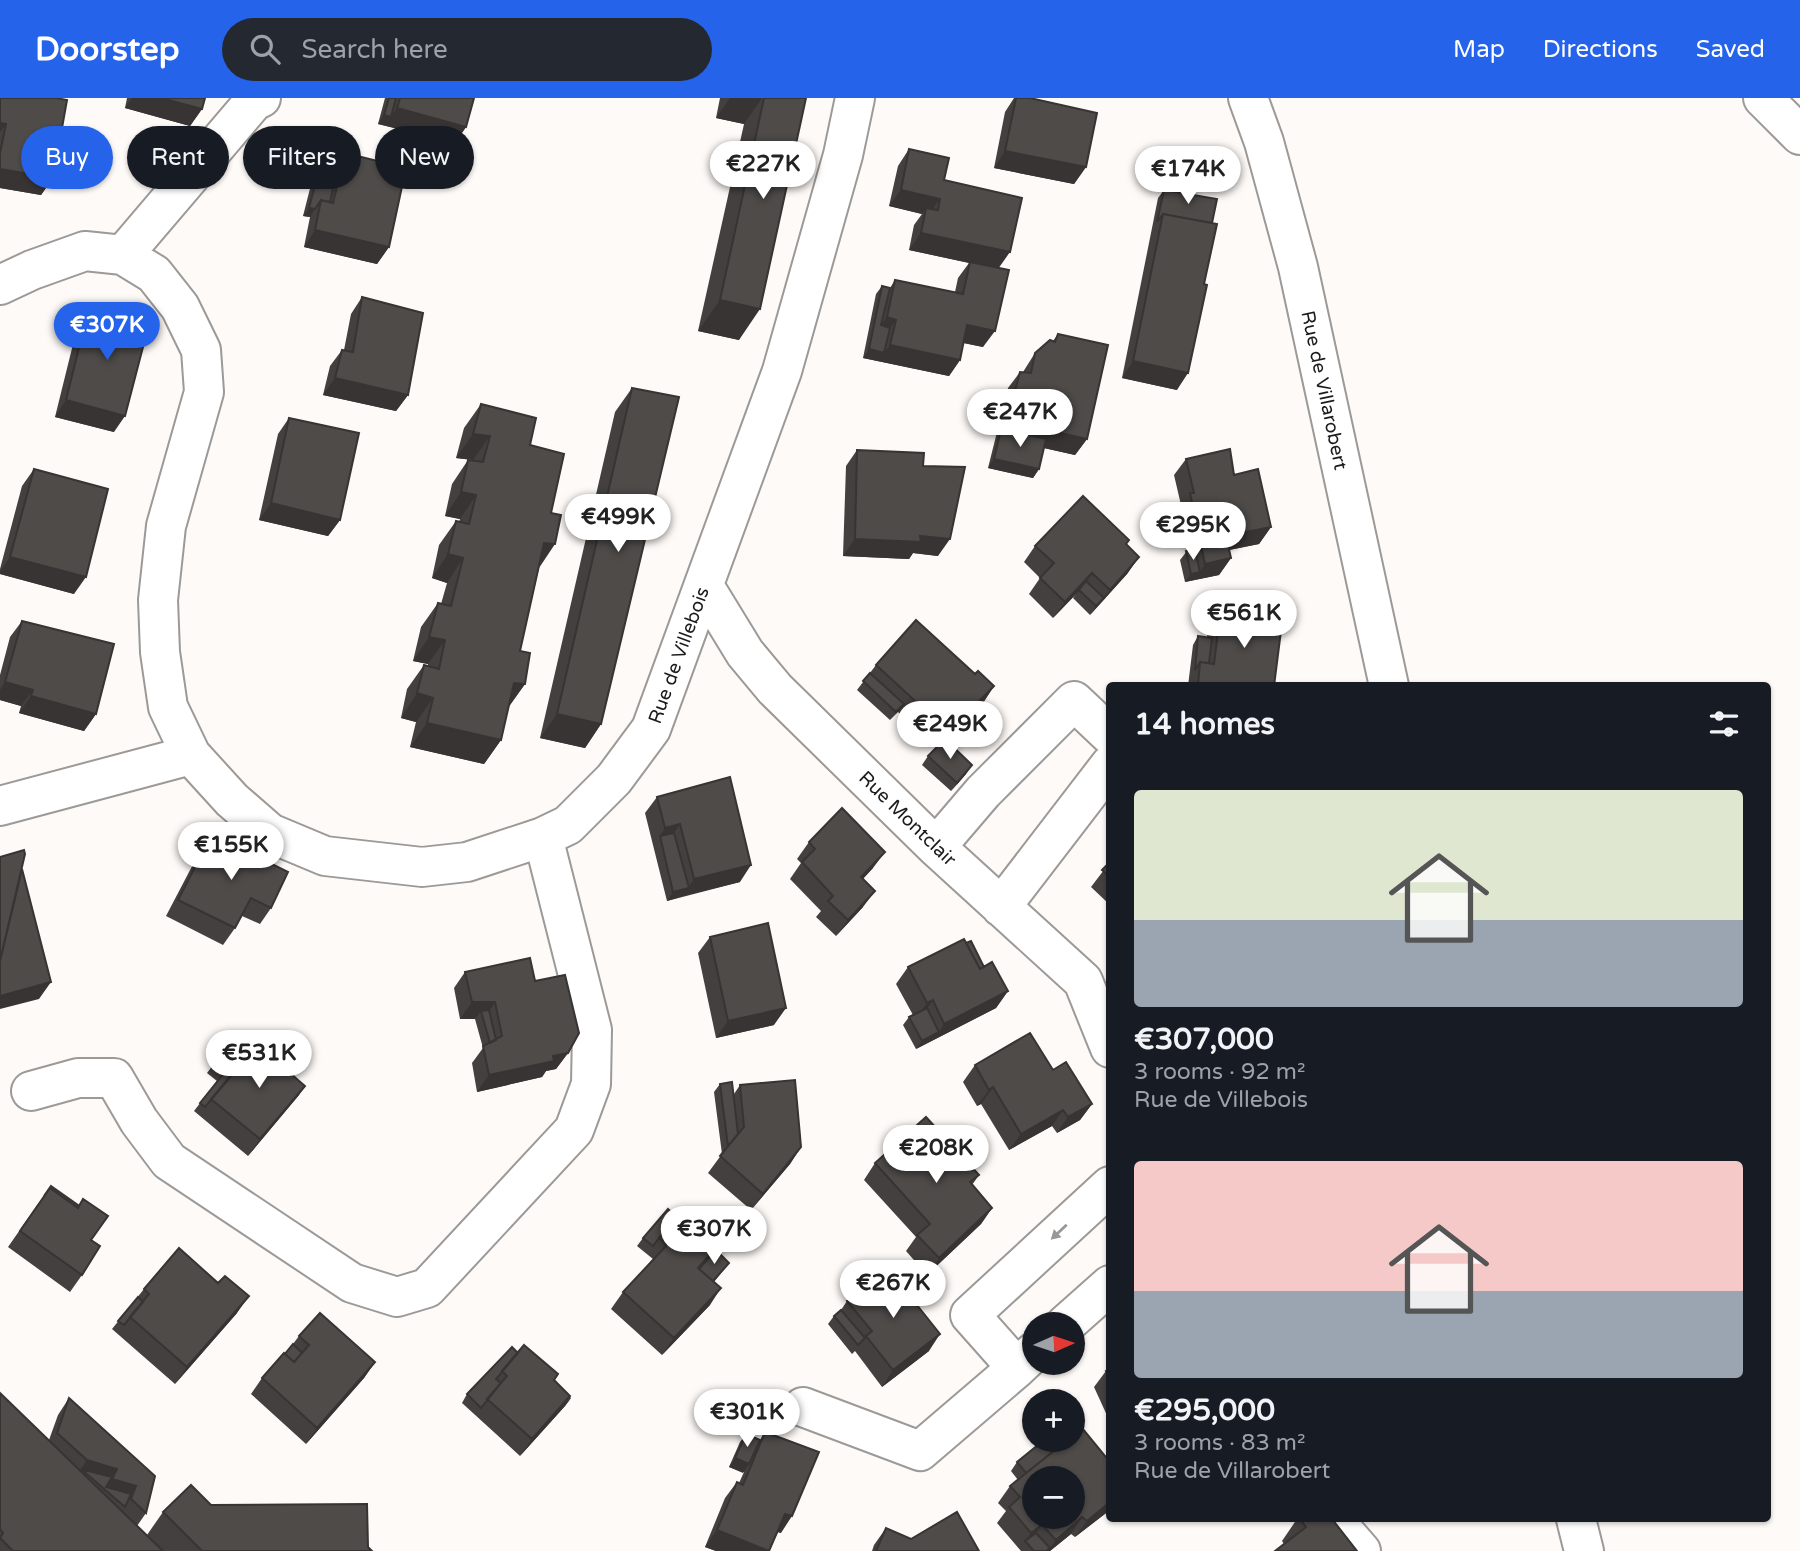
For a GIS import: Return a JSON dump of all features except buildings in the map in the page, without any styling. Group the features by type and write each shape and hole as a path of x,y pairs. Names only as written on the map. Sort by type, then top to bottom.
{"street":[{"path":"123,255 255,100 261,98"},
{"name":"Rue de Villebois","path":"0,285 85,251 123,255 154,274 180,307 201,350 204,393 166,526 158,600 160,652 168,707 191,755 232,800 270,833 325,856 422,867 467,862 543,837 568,825 605,788 652,729 782,371 843,155 855,98"},
{"name":"Rue de Villarobert","path":"1248,98 1264,142 1298,267 1388,682"},
{"path":"1763,98 1800,135"},
{"name":"Rue Montclair","path":"704,586 745,653 775,689 936,846 1083,981 1106,1038"},
{"path":"936,846 983,792 1074,701 1106,731"},
{"path":"0,806 191,755"},
{"path":"1001,907 1106,770"},
{"path":"31,1091 78,1077 114,1079 139,1121 169,1161 352,1283 397,1297 428,1288 574,1130 591,1084 592,1030 543,837"},
{"path":"1022,1357 970,1315 1106,1190"},
{"path":"1080,1312 1106,1289"},
{"path":"803,1407 920,1451 1022,1363"},
{"path":"1335,1522 1361,1551"},
{"path":"1577,1522 1584,1551"}]}
